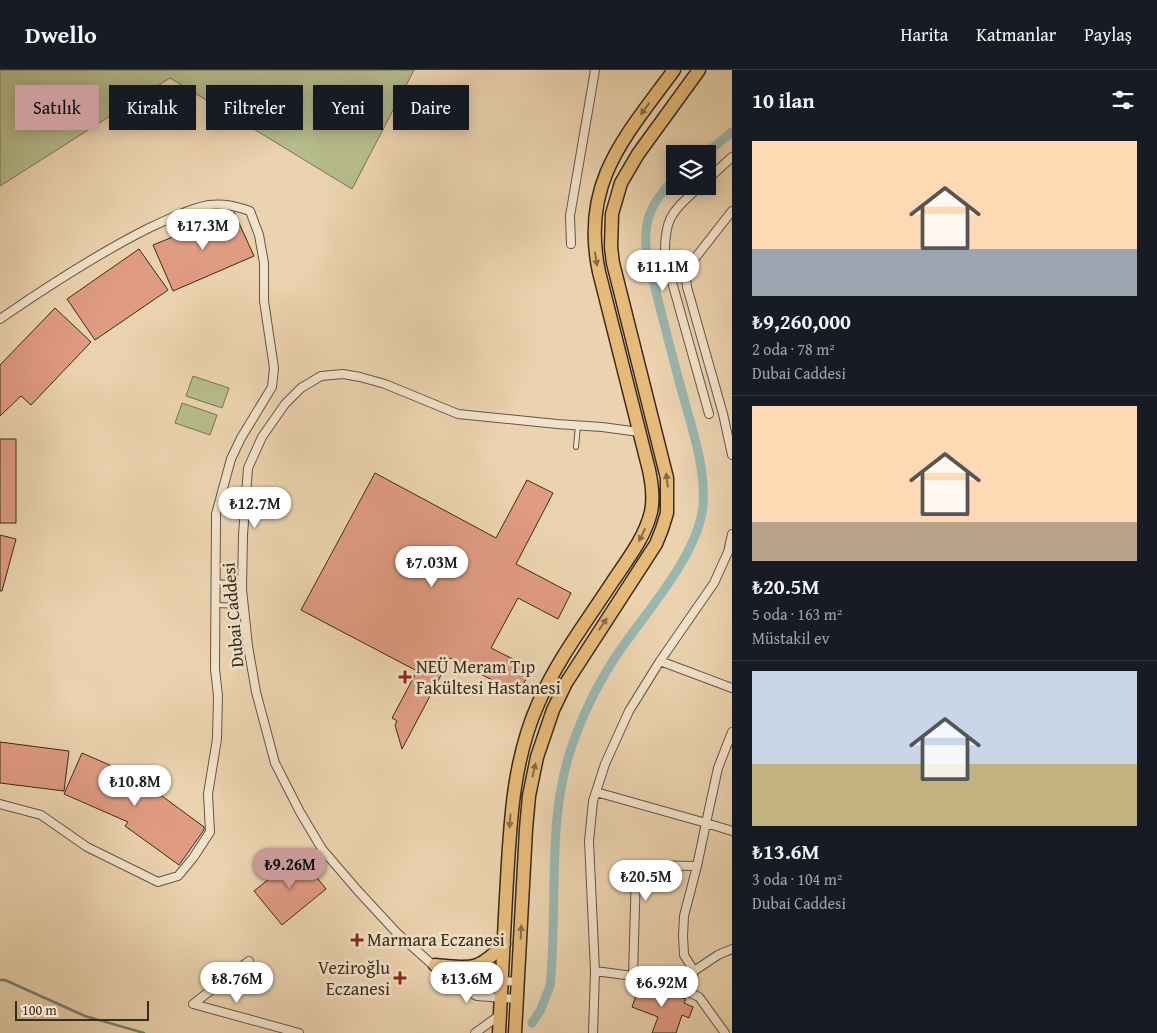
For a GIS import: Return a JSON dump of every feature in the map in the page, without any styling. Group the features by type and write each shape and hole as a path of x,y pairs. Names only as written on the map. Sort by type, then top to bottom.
{"main road":[{"path":"499,1033 511,807 521,752 537,705 551,676 631,554 648,521 651,510 652,484 598,272 594,246 595,216 600,190 613,157 674,70"},
{"path":"515,1033 527,813 532,776 544,733 552,710 566,683 646,560 662,529 667,513 667,478 613,263 611,247 612,214 616,197 628,169 699,70"},
{"path":"435,966 468,968 481,965 504,944"}],"street":[{"path":"571,244 570,216 595,70"},
{"path":"716,172 732,157"},
{"path":"691,195 673,212 667,223 664,238 665,256 709,414"},
{"path":"0,319 42,290 122,242 170,218 209,205 233,204 250,211 259,235 264,263 264,301 274,368 272,387 241,438 231,459 216,514 215,669 218,696 217,739 208,794 210,832 193,858 178,876 158,882 88,847 41,815 0,804"},
{"path":"732,211 685,271 687,287 723,414 732,455"},
{"name":"Dubai Caddesi","path":"517,999 477,996 454,984 397,932 358,892 322,848 300,812 275,763 248,646 244,606 242,584 243,535 248,468 262,436 285,404 301,388 321,376 343,374 360,377 384,384 458,414 640,432"},
{"path":"593,1033 595,971 588,841 596,792 605,764 630,711 660,661 714,583 728,552 732,534"},
{"path":"660,661 732,688"},
{"path":"694,971 684,955 684,916 718,768 732,732"},
{"path":"596,792 732,831"},
{"path":"633,976 636,872 643,865 697,866"},
{"path":"688,992 694,971 718,955 732,949"},
{"path":"249,961 193,1004 299,1033"},
{"name":"Dubai Caddesi","path":"435,966 464,978 518,982"},
{"path":"595,971 633,976 699,997 725,1033"},
{"path":"475,1033 500,1015"}],"lane":[{"path":"576,447 578,425"},
{"path":"215,582 242,584"},
{"path":"215,605 244,606"}],"green space":[{"path":"0,70 414,70 406,85 393,85 393,110 383,130 383,85 313,85 313,130 383,130 352,189 255,130 303,130 303,85 206,85 206,100 196,94 196,85 181,85 170,78 159,85 109,85 109,117 99,123 99,85 15,85 15,130 88,130 0,186"},
{"path":"193,376 229,388 222,408 186,396"},
{"path":"182,403 217,415 210,435 175,423"}],"building":[{"path":"234,212 254,256 173,291 153,245"},
{"path":"139,249 168,290 95,340 67,299"},
{"path":"55,308 91,342 31,405 21,396 0,416 0,365"},
{"path":"0,439 16,439 16,523 0,523"},
{"path":"375,473 496,538 527,480 553,493 516,564 571,593 558,619 518,598 491,648 531,668 519,694 450,658 402,749 395,725 397,721 392,718 417,671 301,610"},
{"path":"0,535 16,539 2,591 0,591"},
{"path":"0,742 69,751 64,791 0,783"},
{"path":"82,753 144,780 143,782 204,827 204,830 179,865 125,826 128,822 64,794"},
{"path":"299,855 326,889 282,925 254,891"},
{"path":"640,984 686,999 684,1003 693,1007 689,1018 682,1015 676,1033 652,1033 658,1017 632,1007"}],"waterway":[{"path":"716,145 732,132"},
{"path":"532,1023 540,1011 550,986 556,826 560,794 577,732 599,684 616,656 681,564 699,525 703,506 702,476 697,446 647,256 647,223 654,205 666,188"},
{"path":"0,980 5,980 85,1016 144,1033"}],"place":[{"name":"NEÜ Meram Tıp Fakültesi Hastanesi","path":"405,677"},
{"name":"Marmara Eczanesi","path":"357,940"},
{"name":"Veziroğlu Eczanesi","path":"400,978"}]}
